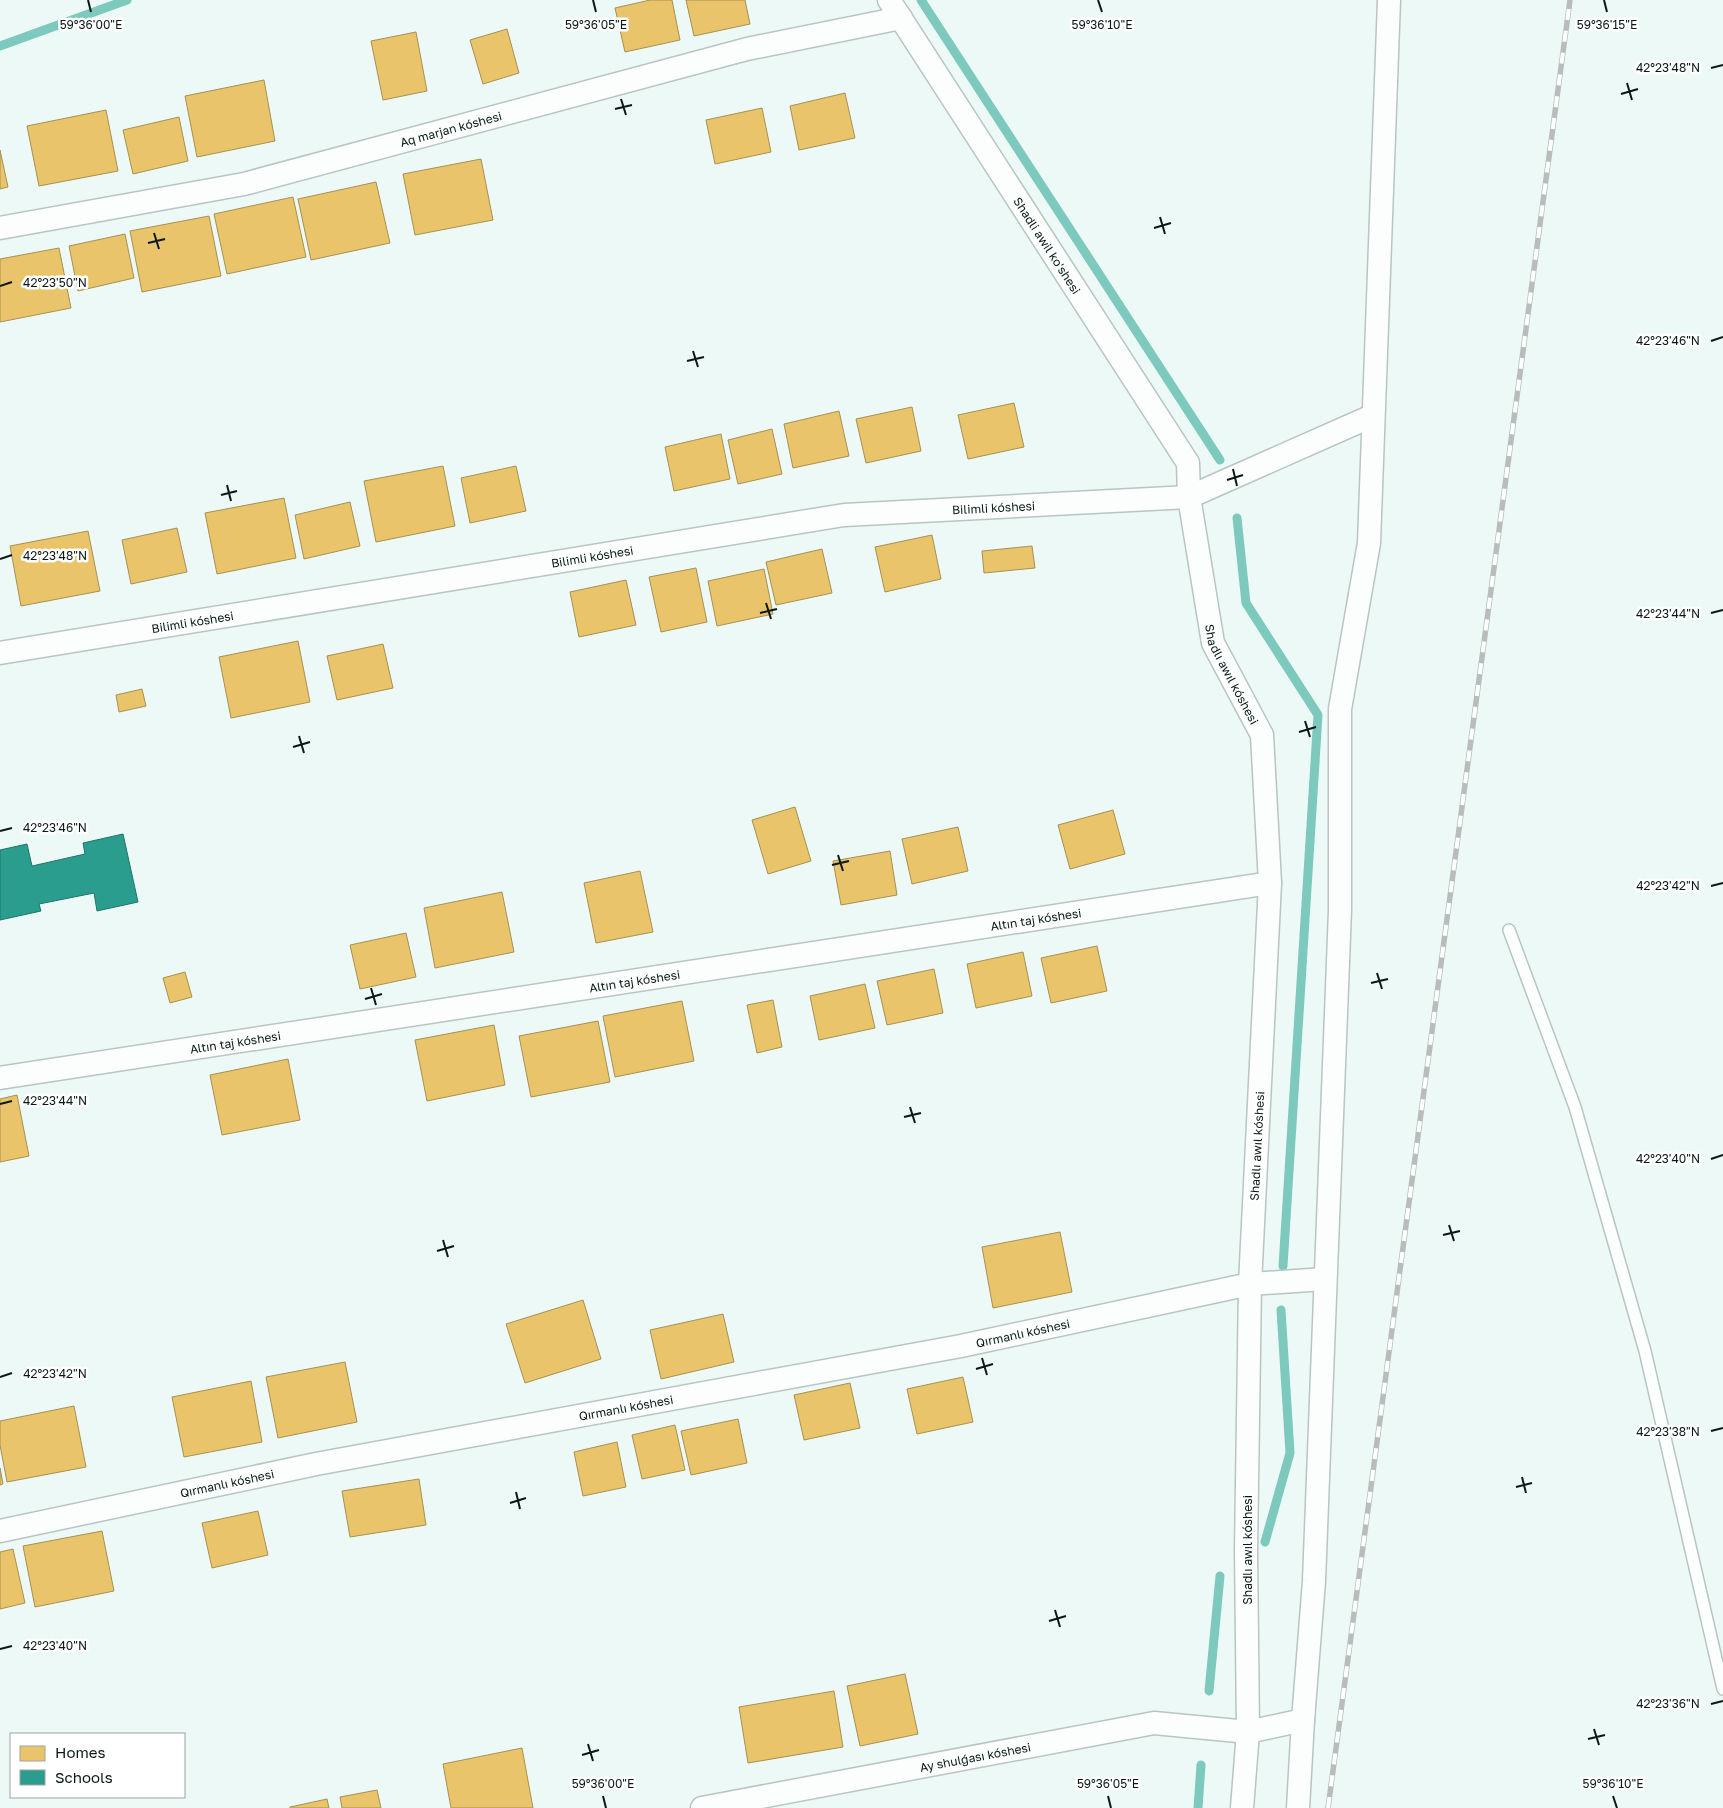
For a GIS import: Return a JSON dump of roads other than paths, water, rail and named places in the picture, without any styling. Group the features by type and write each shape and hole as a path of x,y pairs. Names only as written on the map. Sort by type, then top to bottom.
{"street":[{"path":"1298,1808 1314,1581 1340,910 1340,709 1369,543 1388,0"},
{"name":"Aq marjan kóshesi","path":"0,228 244,184 895,9"},
{"name":"Shadli awil ko'shesi","path":"895,9 1188,463 1189,497"},
{"path":"1189,497 1372,416"},
{"name":"Bilimli kóshesi","path":"0,653 844,515 1189,497"},
{"name":"Shadlı awıl kóshesi","path":"1189,497 1213,643 1262,735 1270,883 1250,1284 1246,1551 1248,1732 1242,1808"},
{"name":"Altın taj kóshesi","path":"0,1078 1270,883"},
{"name":"Qırmanlı kóshesi","path":"0,1531 316,1464 961,1346 1250,1284 1325,1279"},
{"name":"Ay shulǵası kóshesi","path":"702,1808 1154,1723 1248,1732 1303,1720"}],"lane":[{"path":"1509,930 1576,1107 1645,1351 1723,1689"}],"waterway":[{"path":"0,46 127,0"},
{"path":"921,0 1220,460"},
{"path":"1237,518 1246,603 1318,715 1283,1266"},
{"path":"1265,1542 1290,1453 1281,1310"},
{"path":"1209,1691 1220,1576"},
{"path":"1198,1808 1201,1765"}],"railway":[{"path":"1328,1808 1570,0"}]}
